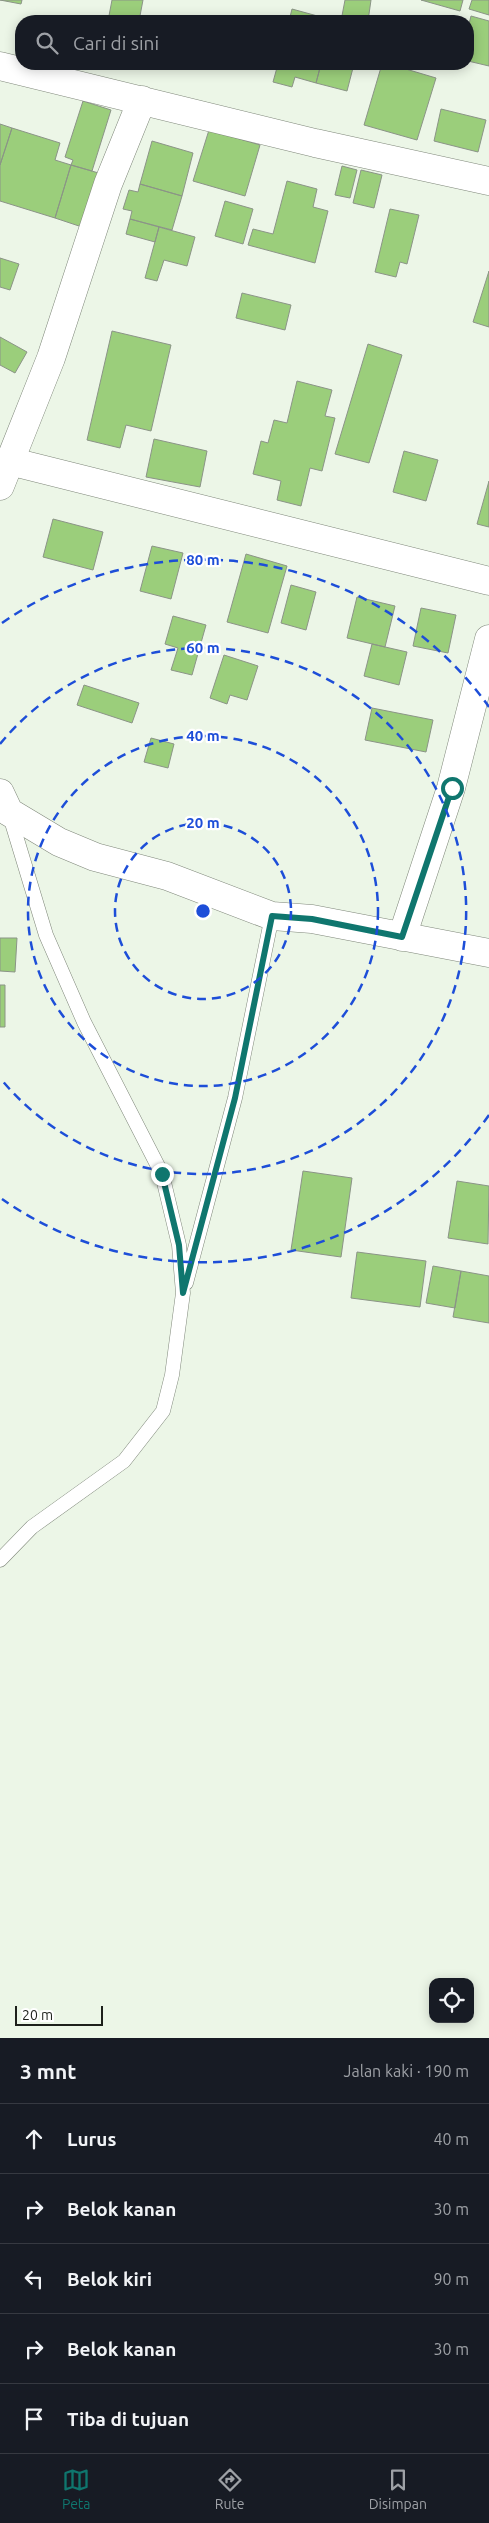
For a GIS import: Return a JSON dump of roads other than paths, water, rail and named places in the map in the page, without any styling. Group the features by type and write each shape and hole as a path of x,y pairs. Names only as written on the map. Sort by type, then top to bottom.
{"street":[{"path":"0,66 15,70"},
{"path":"17,70 314,143 489,181"},
{"path":"0,486 51,358 108,184 142,100"},
{"path":"9,461 489,582"},
{"path":"402,937 452,788 489,639"},
{"path":"4,803 59,842 95,856 167,876 272,916 312,919 489,953"}],"lane":[{"path":"4,803 46,935 84,1022 162,1174 179,1245 183,1293"},
{"path":"0,1560 32,1527 124,1461 163,1411 172,1375 183,1293 235,1098 272,916"}]}
